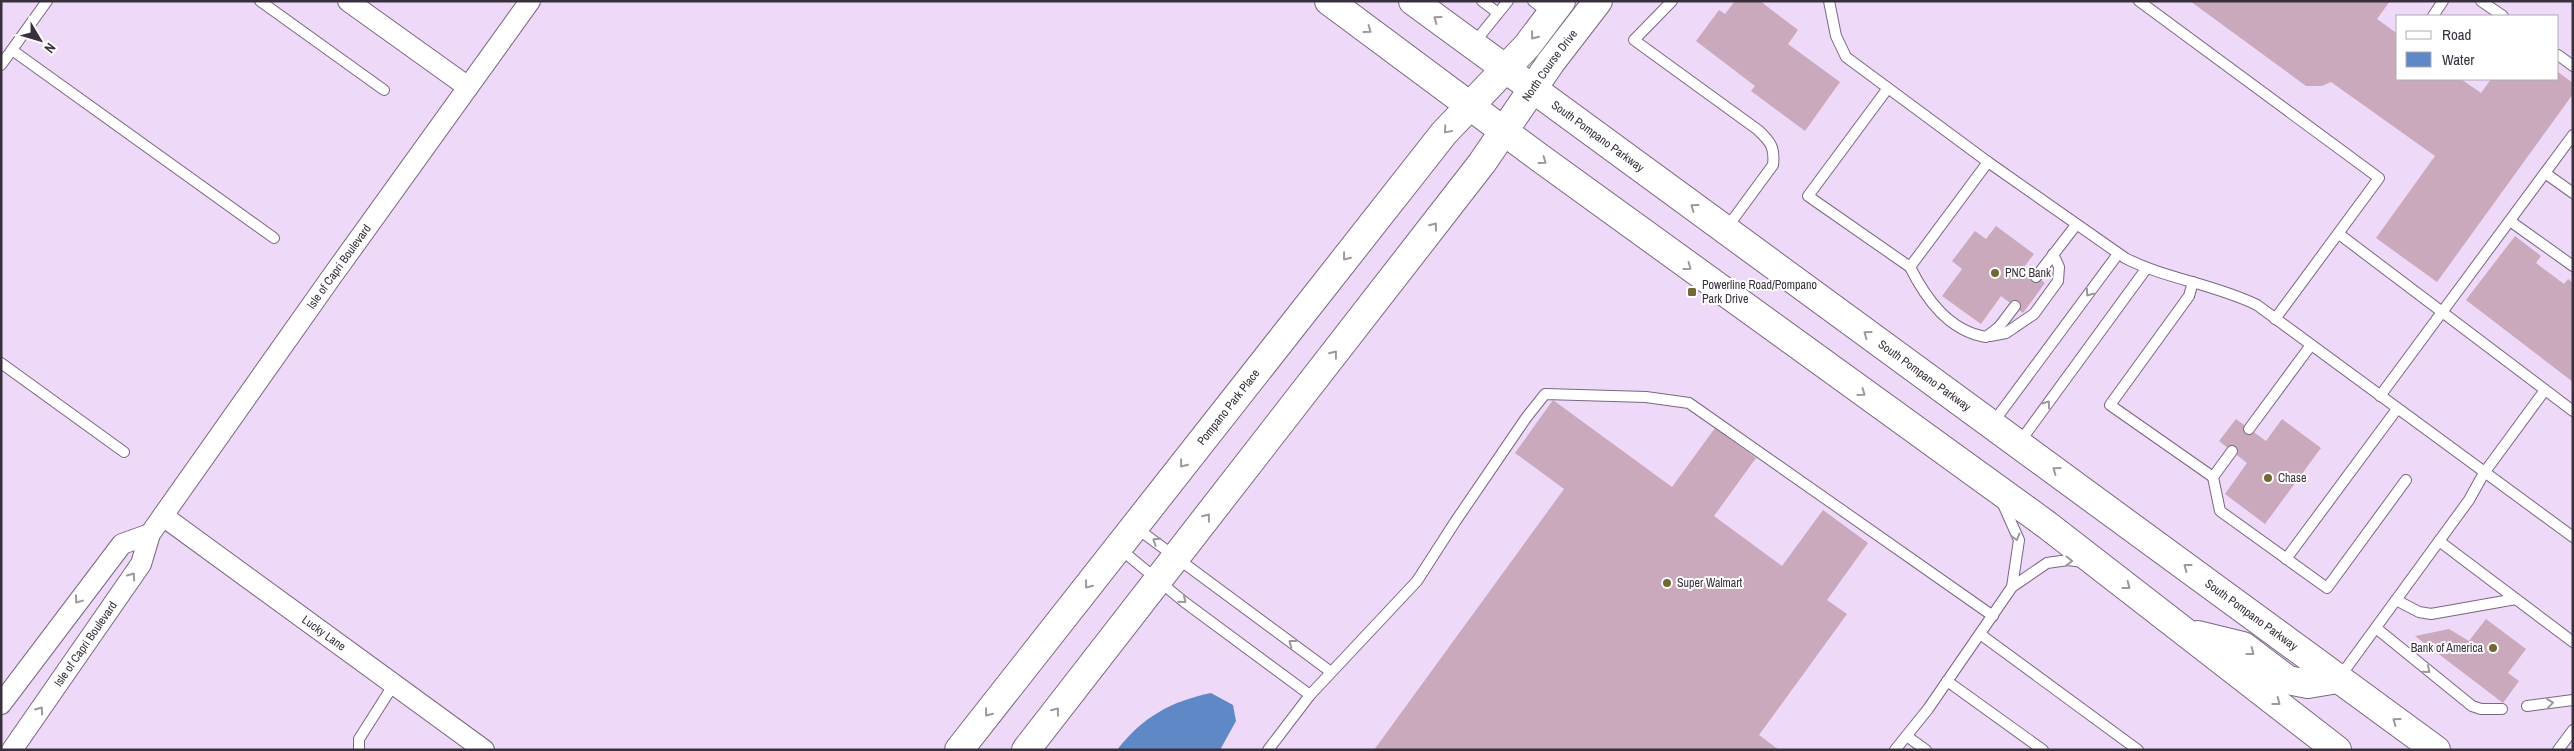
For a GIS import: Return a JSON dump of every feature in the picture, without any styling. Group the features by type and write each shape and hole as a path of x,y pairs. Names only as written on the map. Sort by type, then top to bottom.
{"main road":[{"path":"1329,1 1504,131 2098,564 2337,750"},
{"name":"South Pompano Parkway","path":"1413,1 2436,750"},
{"name":"North Course Drive","path":"1504,131 1532,89 1598,1"},
{"path":"1504,69 1527,46 1548,6"},
{"name":"Pompano Park Place","path":"959,750 1444,133 1504,69"},
{"path":"1026,750 1482,163 1504,131"},
{"path":"2188,633 2243,646 2288,680 2308,684 2338,679"}],"street":[{"path":"348,1 468,87"},
{"name":"Isle of Capri Boulevard","path":"12,750 141,564 150,534 530,1"},
{"name":"Lucky Lane","path":"163,516 484,750"},
{"path":"1,704 122,544 150,534"}],"lane":[{"path":"1,65 47,1"},
{"path":"260,1 384,90"},
{"path":"1482,1 1498,13"},
{"path":"1472,45 1508,1"},
{"path":"1672,1 1634,40 1758,130 1771,141 1774,152 1773,165 1725,230"},
{"path":"1829,1 1836,36 1846,58 1988,162 2118,254 2146,269 2231,292 2257,305 2573,537"},
{"path":"2139,1 2379,178 2275,319"},
{"path":"2434,15 2443,1"},
{"path":"2481,1 2501,15"},
{"path":"12,50 274,238"},
{"path":"2559,56 2573,66"},
{"path":"1888,88 1808,196 1910,268 1928,300 1939,312 1973,334 1986,337 2006,333 2034,314 2058,281 2059,267 2053,254"},
{"path":"2380,396 2573,135"},
{"path":"1910,268 1988,162"},
{"path":"2545,173 2573,193"},
{"path":"2510,221 2573,266"},
{"path":"2036,277 2076,225"},
{"path":"2339,234 2573,411"},
{"path":"1992,425 2118,254"},
{"path":"2018,444 2146,269"},
{"path":"2193,282 2189,296 2110,405 2213,477 2220,511 2327,588 2406,480"},
{"path":"1986,337 1999,327 2014,306"},
{"path":"2249,429 2311,345"},
{"path":"1,363 124,452"},
{"path":"2338,679 2469,500 2484,473 2545,390"},
{"path":"1268,750 1310,695 1417,581 1487,474 1545,394 1646,397 1688,403 1993,616"},
{"path":"2286,559 2397,409"},
{"path":"2213,477 2232,451"},
{"path":"1998,492 2019,540 2012,587"},
{"path":"1126,536 1177,556 1331,672"},
{"path":"1126,536 1160,579 1183,601 1310,695"},
{"path":"2439,541 2573,642"},
{"path":"1896,750 1948,681 2012,587 2047,563 2068,560 2098,564"},
{"path":"2396,600 2419,612 2431,614 2516,599"},
{"path":"2376,628 2472,706 2481,709 2502,708"},
{"path":"1980,634 2138,750"},
{"path":"1948,681 2043,750"},
{"path":"360,750 359,739 394,684"},
{"path":"2526,706 2573,700"},
{"path":"2558,750 2573,730"},
{"path":"1908,736 1926,750"}],"water":[{"path":"1211,693 1233,705 1236,721 1220,750 1117,750 1137,728 1159,712 1183,701"}],"building":[{"path":"1735,1 1760,1 1798,30 1788,44 1840,82 1805,131 1751,91 1755,86 1696,41 1719,10 1725,14"},
{"path":"2190,1 2390,1 2377,19 2396,33 2396,80 2462,80 2481,93 2490,80 2559,80 2559,73 2573,83 2573,94 2437,282 2376,238 2435,156 2331,82 2322,86 2306,86"},
{"name":"PNC Bank","path":"1996,226 2034,254 2024,267 2045,283 2023,313 2001,296 1981,324 1942,296 1962,269 1952,261 1975,231 1986,239"},
{"path":"2515,236 2541,256 2536,263 2564,284 2568,279 2573,283 2573,382 2466,300"},
{"name":"Super Walmart","path":"1553,400 1672,487 1715,428 1756,458 1714,516 1782,566 1823,510 1868,543 1827,600 1847,614 1759,735 1779,750 1374,750 1564,489 1515,453"},
{"name":"Chase","path":"2236,419 2266,441 2282,419 2321,448 2265,524 2225,494 2247,463 2219,441"},
{"path":"2486,619 2526,649 2508,673 2519,681 2503,703 2415,636 2449,629 2469,641"}],"place":[{"name":"PNC Bank","path":"1995,273"},
{"name":"Powerline Road/Pompano Park Drive","path":"1692,292"},
{"name":"Chase","path":"2268,478"},
{"name":"Super Walmart","path":"1667,583"},
{"name":"Bank of America","path":"2493,648"}]}
